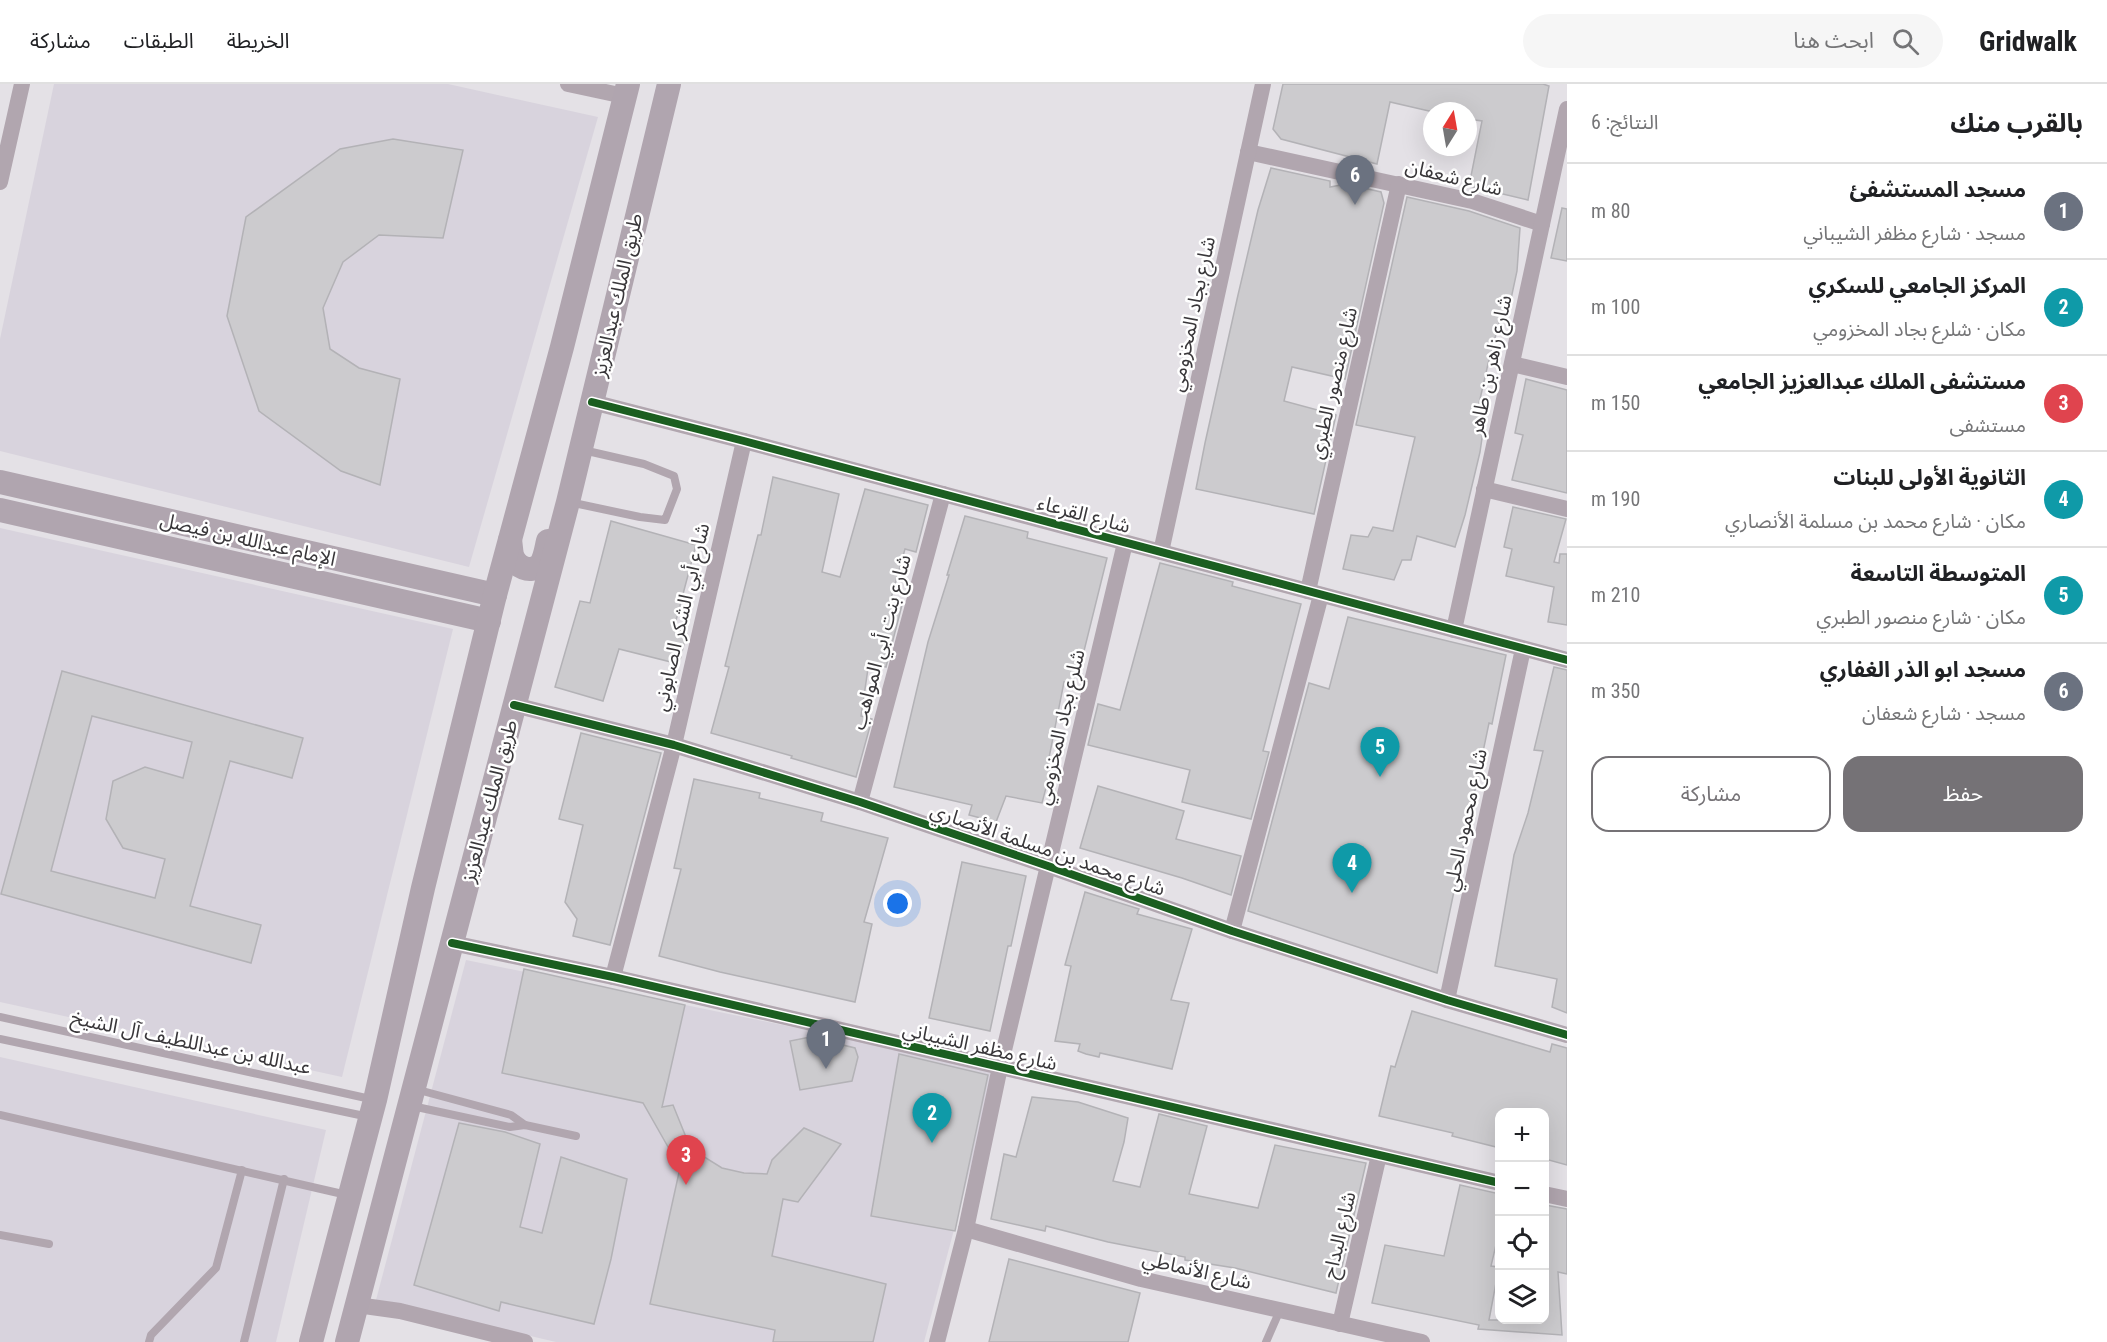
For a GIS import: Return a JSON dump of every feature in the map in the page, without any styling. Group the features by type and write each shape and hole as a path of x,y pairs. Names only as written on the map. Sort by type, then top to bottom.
{"main road":[{"name":"طريق الملك عبدالعزيز","path":"347,1342 582,450 669,84"},
{"name":"طريق الملك عبدالعزيز","path":"311,1342 373,1108 423,888 495,595 562,347 626,90"},
{"path":"510,540 513,558 520,567 530,570 538,566 543,559 592,368 616,300"},
{"name":"الإمام عبدالله بن فيصل","path":"0,482 495,595"},
{"name":"الإمام عبدالله بن فيصل","path":"0,510 489,621"}],"street":[{"path":"0,182 22,84"},
{"path":"568,84 626,90"},
{"name":"شارع بجاد المخزومي","path":"1161,552 1263,84"},
{"name":"شارع زاهر بن طاهر","path":"1454,630 1567,109"},
{"name":"شارع شعفان","path":"1248,152 1472,201 1542,224"},
{"name":"شارع منصور الطبري","path":"1232,931 1314,593 1399,184"},
{"path":"1512,364 1567,377"},
{"name":"شارع القرعاء","path":"592,402 1567,660"},
{"name":"شارع أبي الشكر الصابوني","path":"613,977 674,745 744,441"},
{"path":"1484,489 1567,509"},
{"name":"شارع بنت أبي المواهب","path":"860,802 943,494"},
{"name":"شلرع بجاد المخزومي","path":"937,1342 966,1229 1000,1067 1125,543"},
{"name":"شارع محمود الحلي","path":"1447,1000 1523,649"},
{"name":"شارع محمد بن مسلمة الأنصاري","path":"514,705 674,745 860,802 1232,931 1447,1000 1567,1035"},
{"name":"شارع مظفر الشيباني","path":"452,943 613,977 1495,1183"},
{"name":"شارع البداح","path":"1340,1324 1379,1155"},
{"path":"1549,1195 1567,1199"},
{"name":"شارع الأنماطي","path":"966,1229 1141,1279 1422,1342"},
{"path":"357,1305 400,1311 525,1342"}],"lane":[{"path":"568,502 665,520 677,489 675,476 655,468 582,450"},
{"name":"عبدالله بن عبداللطيف آل الشيخ","path":"0,1017 373,1108"},
{"name":"عبدالله بن عبداللطيف آل الشيخ","path":"0,1039 373,1108"},
{"path":"411,1097 510,1127 525,1125 576,1136"},
{"path":"411,1097 512,1115 525,1125"},
{"path":"0,1115 350,1196"},
{"path":"149,1342 151,1335 216,1268 242,1170"},
{"path":"244,1342 284,1179"},
{"path":"0,1235 49,1244"},
{"path":"1266,1342 1280,1310"}],"shaded area":[{"path":"54,84 448,84 598,117 469,567 0,451 0,339"},
{"path":"0,528 453,629 342,1077 0,1002"},
{"path":"466,960 997,1069 924,1342 556,1342 376,1300"},
{"path":"0,1057 326,1130 276,1342 0,1342"}],"building":[{"path":"1283,84 1543,84 1549,86 1528,200 1469,186 1475,156 1477,156 1482,121 1477,120 1477,102 1423,102 1423,110 1390,102 1377,164 1281,139 1273,129"},
{"path":"393,139 463,150 443,238 379,235 343,262 323,308 330,349 359,368 400,379 380,485 341,471 259,411 227,316 246,217 340,149"},
{"path":"1271,168 1330,181 1330,187 1346,184 1381,192 1384,203 1345,379 1292,367 1284,401 1336,415 1314,514 1196,489 1238,295 1258,210"},
{"path":"1407,197 1469,211 1520,228 1517,271 1508,313 1502,312 1478,408 1486,410 1480,452 1455,547 1417,536 1411,560 1402,560 1394,580 1343,569 1351,535 1368,537 1373,527 1393,531 1415,437 1356,425"},
{"path":"1562,208 1567,209 1567,261 1551,258"},
{"path":"1526,379 1567,390 1567,493 1512,480 1523,435 1515,433"},
{"path":"773,477 839,494 822,572 840,577 865,489 928,505 916,552 905,549 890,602 902,605 886,667 869,662 861,716 872,719 856,777 711,733 729,667 725,666 758,535 761,535"},
{"path":"1513,507 1566,519 1554,562 1559,563 1560,554 1567,554 1567,625 1548,622 1554,587 1506,576 1512,549 1504,547"},
{"path":"965,516 1028,532 1027,538 1107,558 1083,655 1072,684 1064,682 1047,768 1051,769 1042,803 1006,796 996,822 969,815 972,805 894,787 928,642"},
{"path":"611,521 696,545 674,628 687,631 679,664 619,649 603,701 555,687 580,601 590,603"},
{"path":"1160,563 1233,582 1232,586 1301,604 1263,751 1269,752 1251,819 1182,802 1190,770 1088,745 1098,704 1120,710"},
{"path":"1348,617 1506,655 1492,724 1489,723 1437,973 1248,911 1309,683 1329,689"},
{"path":"1554,667 1567,670 1567,1013 1552,1007 1557,979 1495,966 1514,855 1528,813 1543,751 1534,750"},
{"path":"62,671 303,738 292,778 230,761 190,906 261,925 251,963 1,894","holes":["92,716 192,742 183,778 145,767 113,781 106,819 123,848 165,859 155,898 51,871"]},
{"path":"581,733 661,753 610,945 573,936 577,919 565,902 583,825 559,819"},
{"path":"694,779 760,793 759,798 823,813 821,821 888,838 864,922 872,924 855,1002 659,956 681,869 674,868"},
{"path":"1098,786 1184,811 1176,839 1241,856 1231,895 1080,848"},
{"path":"962,862 1026,876 990,1031 929,1018"},
{"path":"1085,892 1139,909 1137,914 1192,929 1171,1000 1189,1003 1172,1069 1100,1053 1099,1057 1086,1054 1078,1051 1080,1044 1055,1041 1071,966 1065,965"},
{"path":"524,969 685,1005 662,1107 673,1105 686,1137 701,1155 722,1168 744,1173 767,1174 772,1160 804,1128 841,1144 798,1202 783,1199 772,1256 886,1284 873,1342 773,1342 775,1330 650,1304 680,1168 643,1103 502,1073"},
{"path":"1412,1011 1550,1052 1552,1044 1567,1048 1567,1165 1549,1160 1549,1108 1495,1108 1495,1147 1452,1136 1453,1133 1379,1116 1391,1066 1395,1067"},
{"path":"810,1037 855,1048 858,1057 852,1081 800,1090 790,1041"},
{"path":"899,1054 988,1075 955,1231 871,1216"},
{"path":"1032,1097 1078,1102 1128,1118 1113,1181 1140,1187 1159,1114 1207,1126 1189,1194 1258,1208 1275,1145 1366,1163 1336,1293 1235,1268 1185,1260 1185,1257 1108,1242 1046,1226 1045,1231 991,1219 1004,1154 1016,1157"},
{"path":"459,1123 505,1132 540,1144 520,1227 542,1233 561,1157 627,1179 611,1259 594,1324 501,1302 499,1311 414,1285"},
{"path":"1460,1185 1495,1193 1495,1249 1491,1266 1495,1266 1495,1288 1489,1320 1495,1320 1495,1324 1549,1324 1549,1206 1567,1209 1567,1274 1558,1272 1562,1335 1478,1329 1479,1325 1372,1303 1385,1245 1444,1256"},
{"path":"1009,1259 1140,1293 1128,1342 989,1342"}],"cycle path":[{"path":"592,402 1567,660"},
{"path":"514,705 674,745 860,802 1232,931 1447,1000 1567,1035"},
{"path":"452,943 613,977 1495,1182"}],"place":[{"name":"مسجد ابو الذر الغفاري","path":"1355,205"},
{"name":"المتوسطة التاسعة","path":"1380,777"},
{"name":"الثانوية الأولى للبنات","path":"1352,893"},
{"name":"مسجد المستشفئ","path":"826,1069"},
{"name":"المركز الجامعي للسكري","path":"932,1143"},
{"name":"مستشفى الملك عبدالعزيز الجامعي","path":"686,1185"}]}
